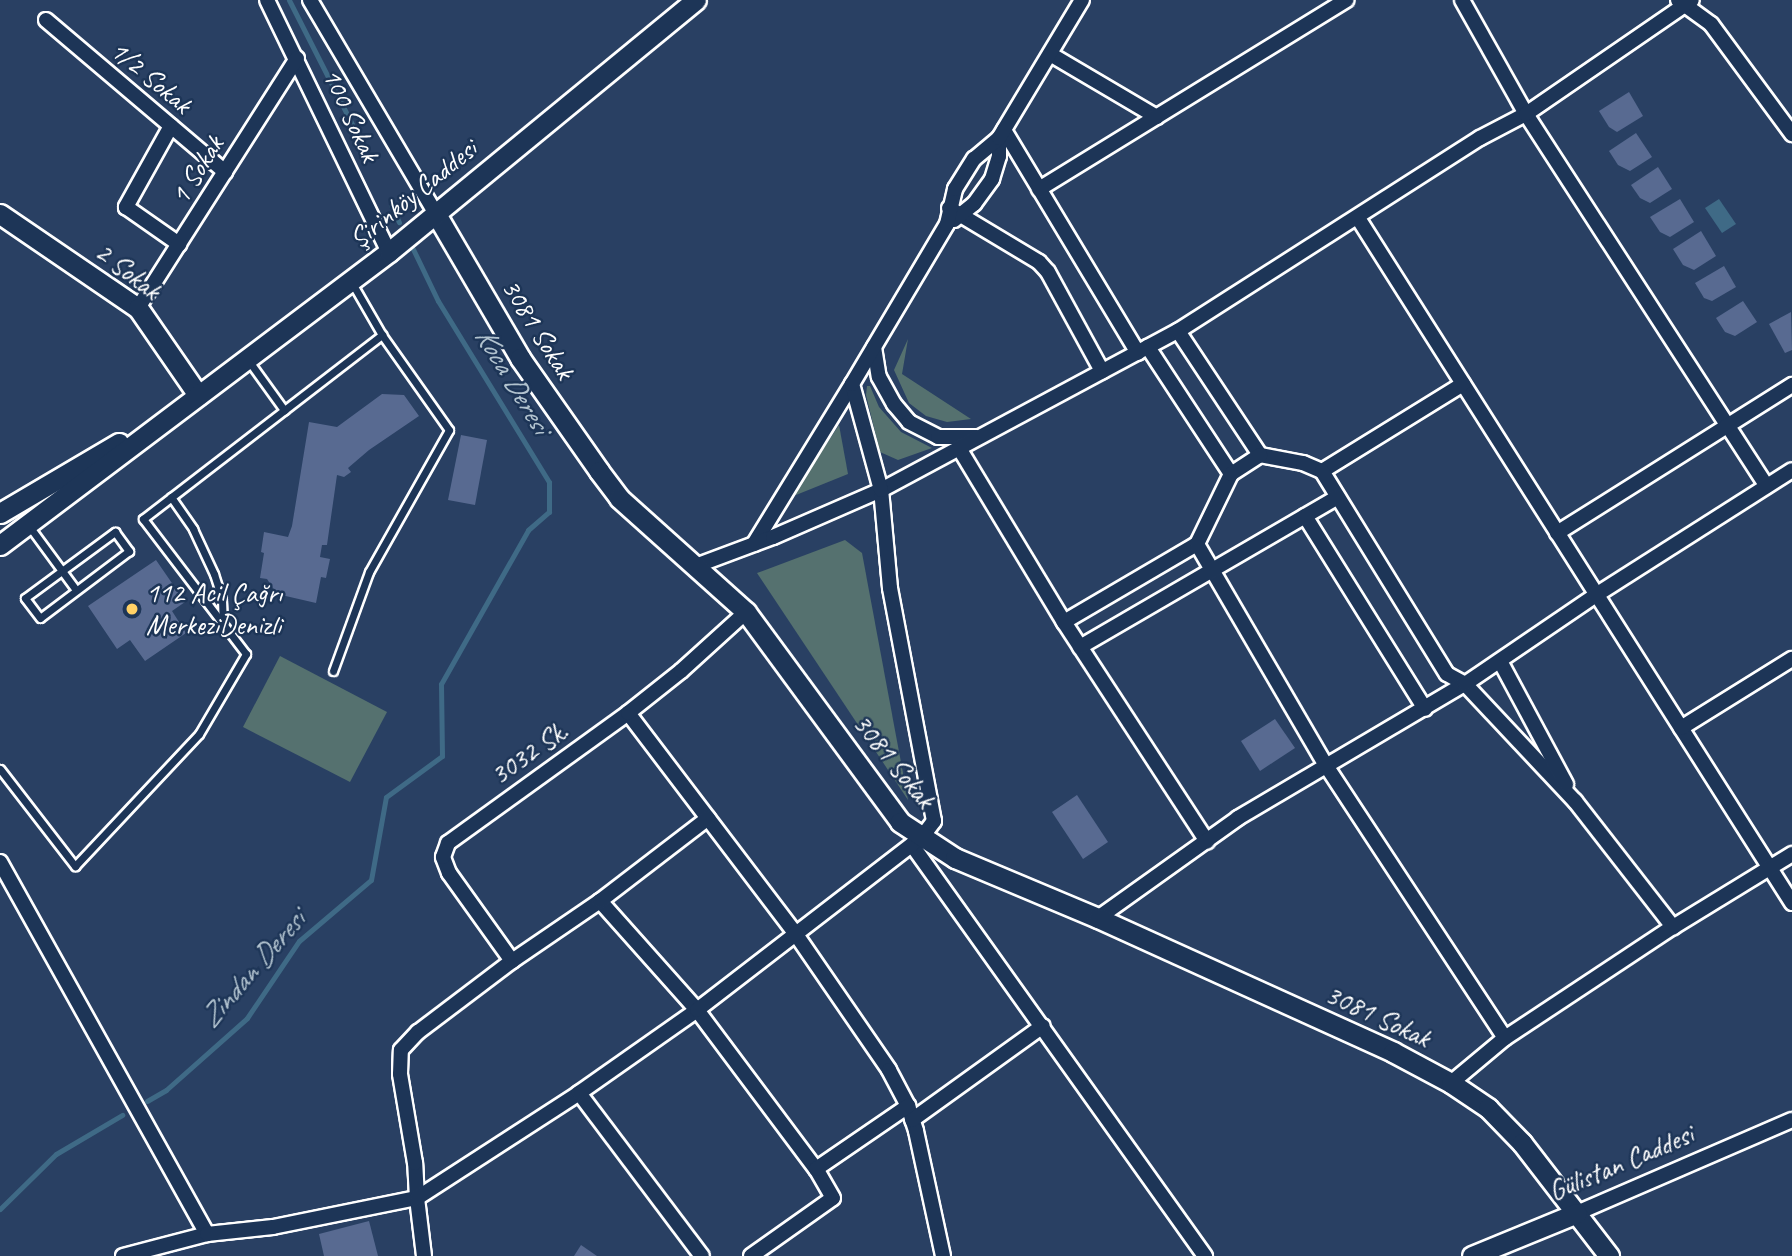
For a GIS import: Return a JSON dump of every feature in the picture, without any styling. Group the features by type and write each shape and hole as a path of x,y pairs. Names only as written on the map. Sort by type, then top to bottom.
{"street":[{"name":"100 Sokak","path":"267,0 389,252"},
{"name":"100 Sokak","path":"310,0 436,214"},
{"name":"Şirinköy Caddesi","path":"3,537 28,525 160,422 389,252 696,0"},
{"path":"754,544 955,211 955,189 974,159 1001,134 1082,0"},
{"path":"1039,189 1346,0"},
{"path":"1462,0 1526,114 1767,486"},
{"path":"698,565 881,490 1178,331 1480,138 1526,114 1684,2 1711,24 1792,134"},
{"name":"1/2 Sokak","path":"46,20 225,172"},
{"path":"1050,54 1157,117"},
{"name":"1 Sokak","path":"138,308 297,58"},
{"path":"171,126 126,207 179,244"},
{"path":"1001,134 1143,350 1231,474"},
{"path":"955,211 974,204 997,169 1001,134"},
{"path":"955,211 1039,262 1048,272 1102,372"},
{"name":"2 Sokak","path":"0,214 138,308 198,395"},
{"name":"3081 Sokak","path":"436,214 513,347 599,471 620,498 698,565 746,612 900,822 917,841 1098,918 1393,1052 1451,1083 1488,1108 1522,1143 1609,1256"},
{"path":"1358,218 1792,902"},
{"path":"1178,331 1260,455"},
{"path":"874,347 879,377 894,404 909,422 938,437 981,436"},
{"path":"123,1256 207,1234 274,1227 416,1198 579,1093 696,1010 917,841 934,821 894,613 881,490 852,384"},
{"path":"1322,471 1462,384"},
{"path":"1557,533 1792,385"},
{"name":"Şirinköy Caddesi","path":"0,513 86,460 160,422"},
{"path":"959,448 1064,622 1207,841"},
{"path":"1064,622 1197,544 1231,474 1260,455 1303,463 1322,471 1447,674 1465,684 1575,801 1673,927"},
{"path":"1098,918 1207,841 1465,684 1596,595 1792,470"},
{"path":"1080,647 1338,497"},
{"path":"1305,516 1425,709"},
{"path":"1197,544 1327,767 1505,1038"},
{"name":"3032 Sk.","path":"512,961 449,873 443,857 448,843 628,713 681,671 746,612"},
{"path":"1681,728 1792,659"},
{"path":"1500,661 1575,801"},
{"path":"628,713 795,933 889,1070 910,1113 943,1256"},
{"path":"424,1256 416,1198 415,1163 400,1074 401,1050 418,1032 512,961 600,901 708,818"},
{"path":"917,841 1205,1256"},
{"path":"1451,1083 1505,1038 1673,927 1792,854"},
{"path":"0,862 207,1234"},
{"path":"600,901 696,1010 816,1169 833,1198 751,1256"},
{"path":"816,1169 910,1113 1043,1026"},
{"path":"579,1093 702,1256"},
{"name":"Gülistan Caddesi","path":"1472,1256 1792,1120"}],"lane":[{"path":"333,671 369,572 449,430 382,335 350,281"},
{"path":"0,769 75,866 199,734 246,654 143,519 382,335"},
{"path":"246,358 284,410"},
{"path":"171,497 192,529 214,574 222,598 223,625"},
{"path":"28,525 76,590"},
{"path":"115,532 129,551 40,618 25,598 62,571 115,532"}],"green space":[{"path":"908,339 902,374 971,419 947,422 926,416 909,403 894,370"},
{"path":"867,386 870,386 879,407 901,432 932,448 898,460 880,452 866,395"},
{"path":"839,425 848,474 796,495 795,492"},
{"path":"845,540 862,553 908,800 757,573"},
{"path":"280,656 387,712 350,782 243,727"}],"water":[{"path":"1719,199 1736,224 1722,233 1705,208"}],"building":[{"path":"1629,92 1643,116 1617,132 1609,127 1599,111"},
{"path":"1636,133 1652,157 1630,171 1618,165 1609,151"},
{"path":"1658,167 1672,189 1650,203 1640,198 1631,185"},
{"path":"1680,199 1694,222 1670,237 1660,232 1650,217"},
{"path":"1701,231 1716,256 1694,270 1683,265 1673,249"},
{"path":"1724,266 1736,287 1712,301 1704,298 1695,283"},
{"path":"1743,301 1757,322 1735,336 1725,332 1716,318"},
{"path":"1791,312 1792,350 1785,353 1769,324"},
{"path":"382,394 404,395 419,416 369,450 348,468 351,472 344,477 337,475 327,545 322,545 320,557 330,559 326,578 321,577 316,603 277,594 267,579 260,578 264,532 288,537 309,422 337,427"},
{"path":"461,435 487,440 475,505 448,500"},
{"name":"112 Acil Çağrı MerkeziDenizli","path":"156,560 185,602 172,611 186,633 145,661 130,640 117,649 88,606"},
{"path":"1275,719 1295,748 1260,771 1241,741"},
{"path":"1077,795 1108,842 1083,859 1052,812"},
{"path":"369,1221 378,1256 324,1256 319,1234"},
{"path":"581,1245 597,1256 574,1256"}],"waterway":[{"name":"Koca Deresi","path":"289,0 358,136"},
{"name":"Koca Deresi","path":"391,205 399,222"},
{"name":"Zindan Deresi","path":"147,1101 166,1090 247,1018 299,941 371,880 386,797 442,756 441,684 528,530 549,512 549,482 438,301 413,249"},
{"name":"Zindan Deresi","path":"0,1209 56,1154 122,1115"}],"place":[{"name":"112 Acil Çağrı MerkeziDenizli","path":"132,609"}]}
